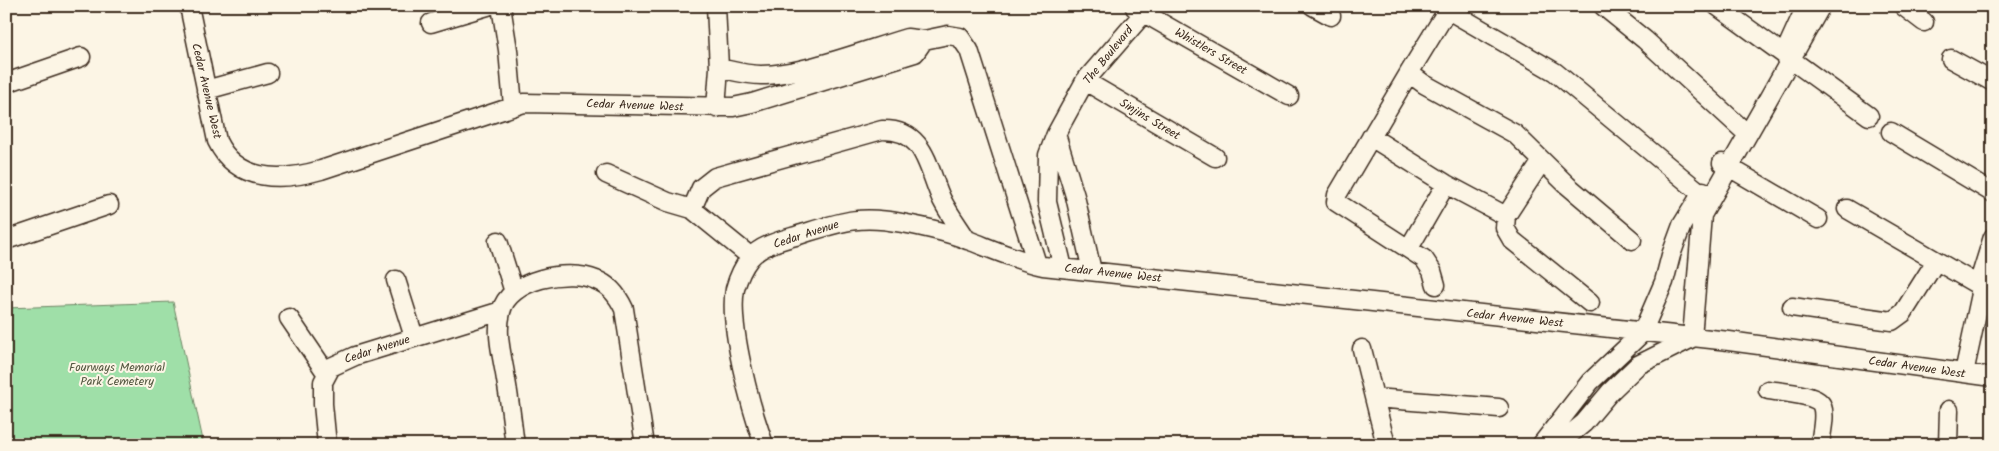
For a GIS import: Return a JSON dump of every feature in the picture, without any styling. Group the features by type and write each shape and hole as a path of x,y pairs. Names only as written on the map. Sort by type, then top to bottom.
{"street":[{"name":"Cedar Avenue West","path":"189,6 217,141 222,150 238,166 249,173 274,178 302,175 321,170 524,103 716,108 767,99 915,53 924,40"},
{"path":"431,24 488,6"},
{"path":"501,6 508,50 513,106"},
{"path":"716,6 719,68 716,108"},
{"path":"1313,6 1331,16"},
{"path":"1603,6 1646,40 1743,130"},
{"path":"1718,6 1869,116"},
{"path":"1541,445 1563,418 1576,398 1612,360 1642,333 1664,282 1679,231 1726,166 1787,57 1806,6"},
{"path":"1726,166 1743,130 1787,57 1821,6"},
{"path":"1903,6 1924,22"},
{"name":"The Boulevard","path":"1063,268 1047,202 1048,154 1056,134 1085,81 1141,8"},
{"name":"Whistlers Street","path":"1141,8 1289,96"},
{"path":"1436,285 1428,264 1409,248 1336,202 1337,195 1449,8 1545,65 1568,81 1705,197"},
{"path":"719,68 750,75 764,75 797,70 907,38 924,40 954,35 960,37 969,50 1038,264"},
{"path":"6,83 81,56"},
{"path":"1951,59 1993,82"},
{"path":"206,90 268,73"},
{"path":"1410,73 1429,87 1515,134 1542,161 1632,240"},
{"path":"764,75 767,99"},
{"name":"Sinjins Street","path":"1085,81 1215,157"},
{"path":"692,210 701,188 715,177 872,132 892,130 906,134 918,144 943,201 967,240"},
{"path":"1891,132 1993,193"},
{"path":"1056,134 1075,196 1092,271"},
{"path":"1371,137 1446,184 1506,216"},
{"path":"1542,161 1506,216 1505,228 1512,240 1590,304"},
{"path":"1726,166 1818,219"},
{"path":"606,174 668,202 692,210 752,257"},
{"path":"1409,248 1446,184"},
{"path":"1558,445 1575,431 1628,374 1654,355 1692,338 1705,197"},
{"path":"6,240 109,205"},
{"path":"1847,209 1936,261 1984,292"},
{"name":"Cedar Avenue","path":"764,445 747,390 734,310 738,279 752,257 777,242 856,218 903,223 967,240"},
{"path":"1964,373 1984,292 1993,237"},
{"name":"Cedar Avenue West","path":"967,240 1012,259 1063,268 1692,338 1993,376"},
{"path":"498,241 514,292"},
{"path":"1792,307 1892,321 1904,314 1936,261"},
{"path":"515,445 498,331 501,310 514,292 536,282 570,275 583,275 597,280 614,292 620,302 626,319 632,374 645,445"},
{"path":"396,280 414,337"},
{"name":"Cedar Avenue","path":"327,374 337,362 501,310"},
{"path":"289,318 327,374 323,382 327,445"},
{"path":"1362,349 1386,445"},
{"path":"1612,360 1628,374"},
{"path":"1768,390 1811,397 1821,402 1823,408 1820,445"},
{"path":"1375,398 1499,408"},
{"path":"1948,445 1949,410"},
{"path":"1563,418 1575,431"}],"green space":[{"name":"Fourways Memorial Park Cemetery","path":"173,302 204,445 6,445 6,308"}]}
